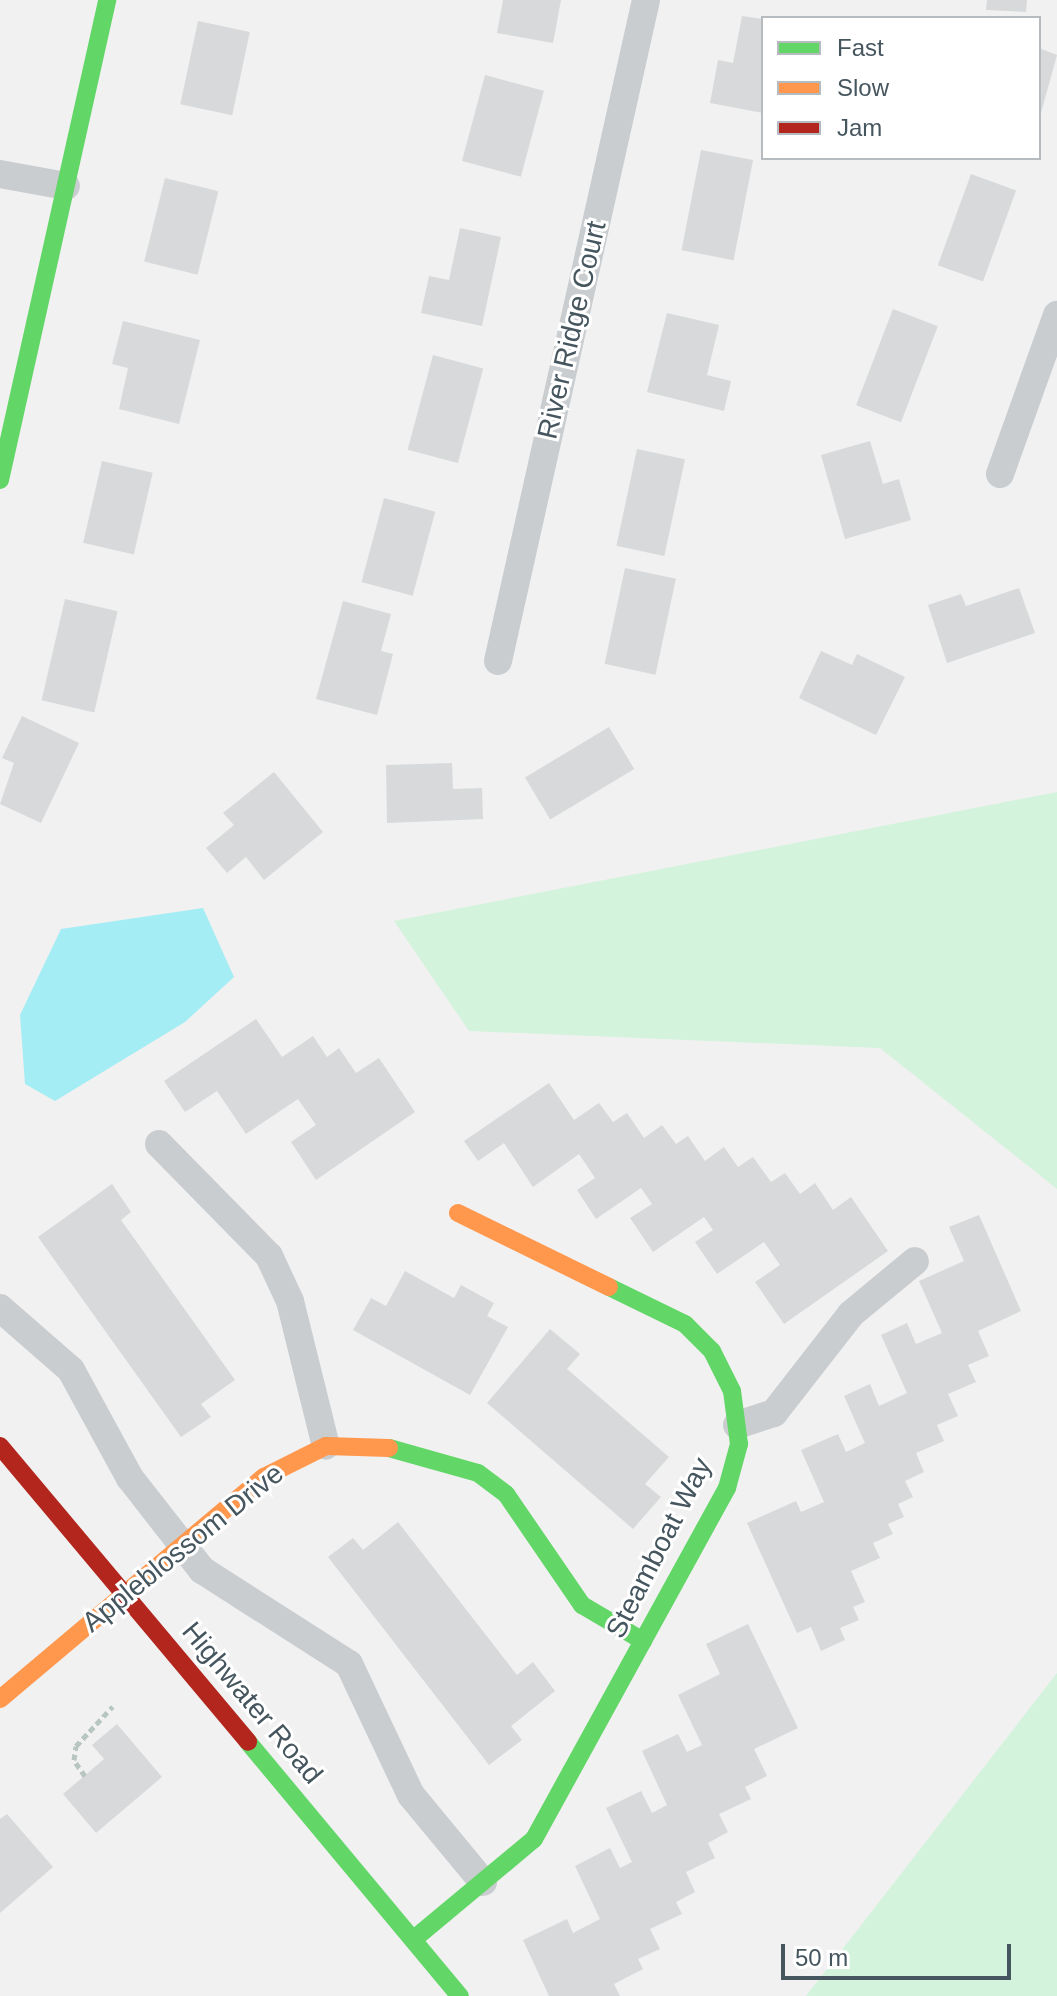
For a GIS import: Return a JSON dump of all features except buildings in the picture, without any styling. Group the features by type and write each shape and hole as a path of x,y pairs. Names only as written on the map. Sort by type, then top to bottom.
{"street":[{"path":"0,480 107,0"},
{"name":"River Ridge Court","path":"498,661 646,0"},
{"path":"0,174 66,186"},
{"path":"1000,474 1057,315"},
{"path":"159,1144 269,1256 290,1301 326,1446"},
{"name":"Steamboat Way","path":"414,1939 534,1839 727,1488 737,1425 732,1391 712,1351 685,1324 458,1213"},
{"path":"737,1425 774,1413 851,1314 915,1261"},
{"path":"0,1308 71,1370 130,1478 181,1548 225,1587 349,1664 411,1795 483,1882"},
{"name":"Appleblossom Drive","path":"0,1699 264,1477 326,1446 366,1442 478,1473 506,1494 582,1605 643,1641"},
{"name":"Highwater Road","path":"0,1446 460,1996"}],"path":[{"path":"85,1776 74,1760 76,1746 113,1706"}],"green space":[{"path":"1057,792 1057,1189 880,1048 469,1031 394,921"},
{"path":"1057,1673 1057,1996 806,1996"}],"water":[{"path":"203,908 234,977 185,1022 55,1101 25,1084 20,1015 61,929"}],"traffic: fast":[{"path":"0,480 107,0"},
{"path":"414,1939 534,1839 727,1488 739,1444 732,1391 712,1351 685,1324 609,1287"},
{"path":"389,1448 478,1473 506,1494 582,1605 643,1641"},
{"path":"248,1742 460,1996"}],"traffic: slow":[{"path":"458,1213 609,1287"},
{"path":"0,1699 264,1477 326,1446 389,1448"}],"traffic: jam":[{"path":"0,1446 248,1742"}]}
